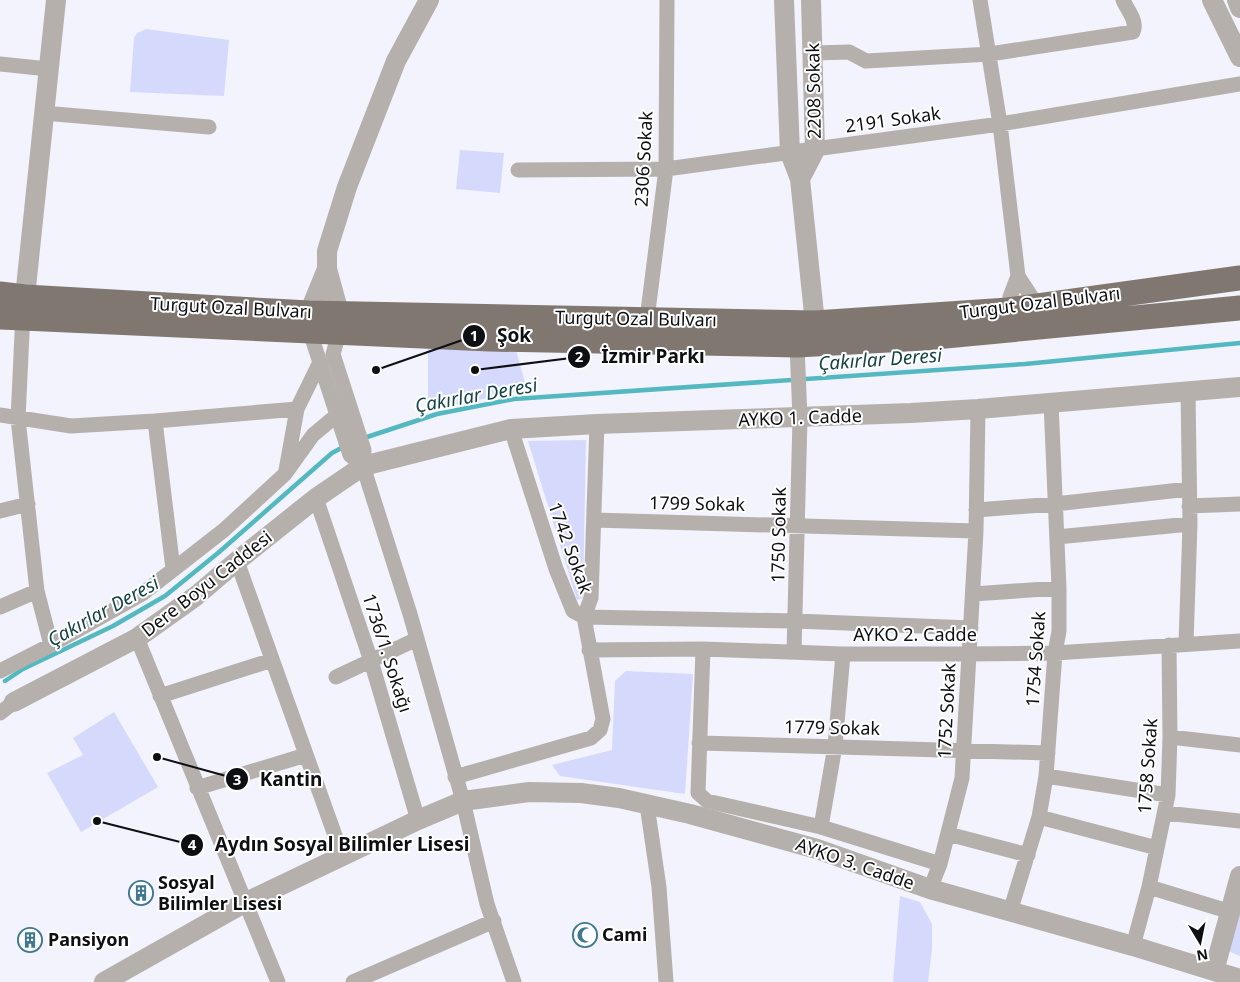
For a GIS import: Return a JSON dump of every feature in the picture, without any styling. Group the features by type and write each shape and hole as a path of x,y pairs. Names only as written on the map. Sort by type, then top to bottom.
{"main road":[{"name":"Turgut Ozal Bulvarı","path":"645,330 798,357 924,338 1008,320 1240,278"},
{"name":"Turgut Ozal Bulvarı","path":"0,294 16,311 339,323 645,330 815,323 1008,320"},
{"name":"Turgut Ozal Bulvarı","path":"1036,316 1240,308"}],"street":[{"path":"51,645 37,591 18,419 16,311 43,113 56,0"},
{"path":"428,0 396,61 347,188 327,251 327,269 339,323 333,354 350,432 417,639 463,801 487,904 514,982"},
{"name":"2306 Sokak","path":"645,330 666,169 667,0"},
{"name":"2208 Sokak","path":"784,0 790,153 800,179 815,323"},
{"name":"2208 Sokak","path":"800,179 815,150 814,53 811,0"},
{"path":"980,0 1000,124 1018,276 1031,296 1036,316"},
{"path":"814,53 850,52 866,61 990,54 1133,32 1135,27 1134,20 1122,0"},
{"path":"1212,0 1240,57"},
{"path":"1237,0 1240,8"},
{"path":"0,64 48,69"},
{"name":"2191 Sokak","path":"518,170 666,169 1000,124 1240,84"},
{"path":"43,113 209,127"},
{"path":"327,269 310,322 320,362 344,411"},
{"path":"1008,320 1010,297 1018,276"},
{"name":"1750 Sokak","path":"794,652 800,418 798,357"},
{"path":"285,474 297,409 320,362"},
{"name":"AYKO 1. Cadde","path":"359,457 511,429 978,409 1240,387"},
{"path":"1186,644 1190,524 1188,392"},
{"name":"1754 Sokak","path":"1010,912 1039,817 1046,776 1058,631 1059,588 1051,403"},
{"path":"0,416 71,426 297,409"},
{"name":"1752 Sokak","path":"930,889 940,864 962,778 976,530 978,409"},
{"path":"0,671 142,594 224,530 285,474 313,436 344,411"},
{"path":"155,421 173,569"},
{"path":"584,617 591,598 597,424"},
{"name":"1742 Sokak","path":"455,777 591,738 600,730 603,720 584,617 573,611 556,569 511,429"},
{"name":"Dere Boyu Caddesi","path":"5,704 137,638 196,596 236,561 316,498 359,457"},
{"path":"976,510 1189,490"},
{"name":"1736/1. Sokağı","path":"316,498 371,661 418,820"},
{"path":"0,511 28,504"},
{"path":"1189,506 1240,504"},
{"name":"1799 Sokak","path":"594,520 976,530"},
{"path":"1057,537 1190,524"},
{"path":"236,561 342,855"},
{"path":"973,594 1059,588"},
{"path":"0,607 37,591"},
{"name":"AYKO 2. Cadde","path":"584,617 795,621 971,628"},
{"path":"137,638 278,982"},
{"path":"336,677 417,639"},
{"name":"AYKO 2. Cadde","path":"589,650 703,649 843,654 1055,653 1240,641"},
{"name":"1758 Sokak","path":"1133,946 1158,848 1168,795 1170,737 1169,645"},
{"path":"699,743 703,649"},
{"path":"821,827 835,746 843,654"},
{"path":"160,696 272,660"},
{"path":"1170,737 1240,745"},
{"name":"1779 Sokak","path":"699,743 1048,753"},
{"name":"AYKO 3. Cadde","path":"699,743 698,793 707,801 821,827 940,864"},
{"path":"197,788 306,755"},
{"path":"1046,776 1168,795"},
{"name":"AYKO 3. Cadde","path":"104,982 244,903 418,820 463,801 529,792 581,793 619,798 690,814 817,849 930,889 1133,946 1210,976 1240,979"},
{"path":"647,804 659,887 666,982"},
{"path":"1165,813 1240,821"},
{"path":"1039,817 1158,848"},
{"path":"948,834 1028,855"},
{"path":"1210,976 1231,912 1240,876"},
{"path":"1148,887 1231,912"},
{"path":"353,982 494,921"}],"shaded area":[{"path":"146,29 229,40 224,96 130,92 134,38 137,33"},
{"path":"460,150 504,153 500,193 456,189"},
{"path":"428,349 516,350 527,390 428,410"},
{"path":"586,440 583,598 577,600 528,441"},
{"path":"626,671 693,674 685,794 560,776 552,765 612,750 615,681"},
{"path":"114,712 158,787 81,832 47,773 83,755 73,738"},
{"path":"900,896 920,902 932,924 932,949 928,982 893,982"},
{"path":"1240,899 1240,956 1228,951"}],"waterway":[{"name":"Çakırlar Deresi","path":"364,438 437,414 514,399 1025,364 1240,343"},
{"name":"Çakırlar Deresi","path":"5,681 23,669 113,626 165,596 218,553 332,453 345,446"}],"place":[{"name":"Şok","path":"376,370"},
{"name":"İzmir Parkı","path":"475,370"},
{"name":"Kantin","path":"157,757"},
{"name":"Aydın Sosyal Bilimler Lisesi","path":"97,821"},
{"name":"Sosyal Bilimler Lisesi","path":"141,893"},
{"name":"Cami","path":"585,935"},
{"name":"Pansiyon","path":"30,940"}]}
